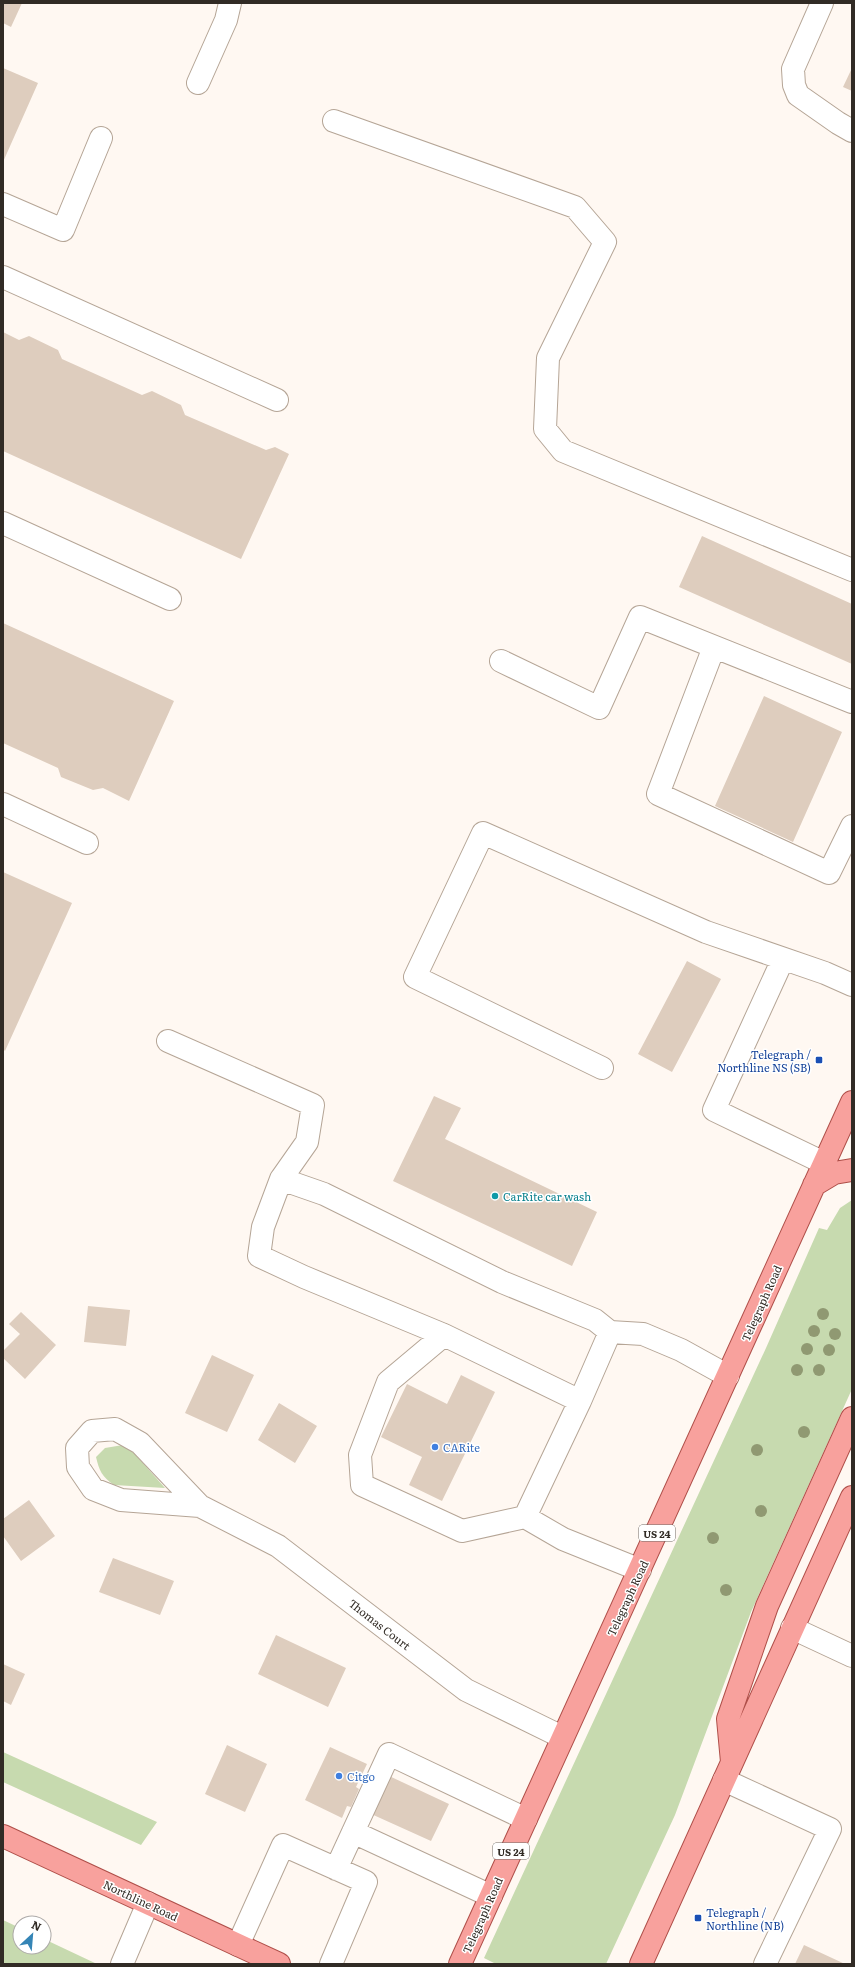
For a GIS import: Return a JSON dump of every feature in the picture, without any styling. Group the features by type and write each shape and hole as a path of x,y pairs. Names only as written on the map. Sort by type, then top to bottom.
{"main road":[{"name":"Telegraph Road","path":"460,1964 852,1102"},
{"path":"814,1185 834,1173 852,1170"},
{"path":"728,1771 728,1719 767,1606 852,1418"},
{"path":"641,1964 792,1628 850,1506"},
{"name":"Northline Road","path":"3,1836 278,1964"}],"street":[{"path":"198,83 226,20 230,3"},
{"path":"822,3 792,69 794,85 798,95 852,131"},
{"path":"334,121 575,207 605,242 548,358 545,429 563,451 852,570"},
{"path":"3,204 63,230 101,138"},
{"path":"3,276 277,400"},
{"path":"3,523 170,599"},
{"path":"501,661 599,708 640,617 852,702"},
{"path":"714,647 658,794 829,873 852,826"},
{"path":"3,804 87,843"},
{"path":"602,1068 415,977 483,832 706,932 825,973 852,985"},
{"path":"783,959 714,1110 824,1163"},
{"path":"168,1041 313,1105 307,1142 281,1179 263,1227 259,1256 304,1277 444,1335 580,1401"},
{"path":"281,1179 324,1194 502,1282 595,1320 610,1332 643,1334 681,1350 728,1376"},
{"path":"525,1517 580,1401 610,1332"},
{"path":"444,1335 388,1382 360,1455 362,1485 462,1531 525,1517 563,1539 640,1570"},
{"name":"Thomas Court","path":"200,1506 121,1500 93,1490 78,1467 78,1448 92,1431 115,1429 140,1443 200,1506 278,1546 466,1690 562,1737"},
{"path":"792,1628 852,1656"},
{"path":"336,1869 389,1754 526,1819"},
{"path":"728,1771 830,1829 765,1964"},
{"path":"353,1832 491,1896"},
{"path":"238,1945 283,1845 366,1882 331,1964"},
{"path":"122,1964 148,1904"}],"green space":[{"path":"852,1200 852,1389 751,1612 675,1815 606,1964 496,1964 484,1958 766,1348 819,1228 827,1230 840,1208"},
{"path":"123,1445 134,1453 165,1488 114,1485 104,1476 96,1457 105,1448"},
{"path":"3,1752 157,1822 141,1845 3,1782"},
{"path":"3,1920 12,1924 12,1955 52,1955 52,1943 97,1964 3,1964"}],"building":[{"path":"3,3 22,3 11,27 3,23"},
{"path":"3,68 38,83 3,162"},
{"path":"852,68 852,91 843,87"},
{"path":"3,332 19,340 29,336 58,350 62,359 142,395 152,391 181,405 185,415 266,450 275,447 289,454 241,559 3,451"},
{"path":"702,536 852,604 852,664 679,587"},
{"path":"3,623 174,701 129,801 103,788 93,790 61,777 58,768 3,743"},
{"path":"764,696 842,732 793,842 715,806"},
{"path":"3,872 72,903 5,1051 3,1049"},
{"path":"687,961 721,979 672,1072 638,1054"},
{"name":"CarRite car wash","path":"434,1096 461,1108 445,1139 597,1212 572,1266 393,1181"},
{"path":"88,1306 130,1310 126,1346 84,1342"},
{"path":"21,1312 56,1345 25,1379 3,1358 3,1351 20,1334 9,1324"},
{"path":"212,1355 254,1375 227,1432 185,1413"},
{"name":"CARite","path":"461,1375 495,1392 442,1501 409,1485 422,1457 381,1437 407,1384 447,1404"},
{"path":"279,1403 317,1426 295,1463 258,1440"},
{"path":"29,1500 55,1536 21,1561 3,1536 3,1519"},
{"path":"113,1558 174,1581 160,1615 99,1592"},
{"path":"276,1635 346,1668 328,1707 258,1674"},
{"path":"3,1664 25,1674 11,1705 3,1701"},
{"path":"227,1745 267,1764 245,1812 205,1794"},
{"name":"Citgo","path":"330,1747 367,1764 356,1787 359,1789 351,1807 347,1806 342,1818 305,1800"},
{"path":"387,1775 449,1804 431,1841 369,1813"},
{"path":"804,1945 845,1964 795,1964"}],"place":[{"name":"Telegraph / Northline NS (SB)","path":"819,1060"},
{"name":"CarRite car wash","path":"495,1196"},
{"name":"CARite","path":"435,1447"},
{"name":"Citgo","path":"339,1776"},
{"name":"Telegraph / Northline (NB)","path":"698,1918"}]}
